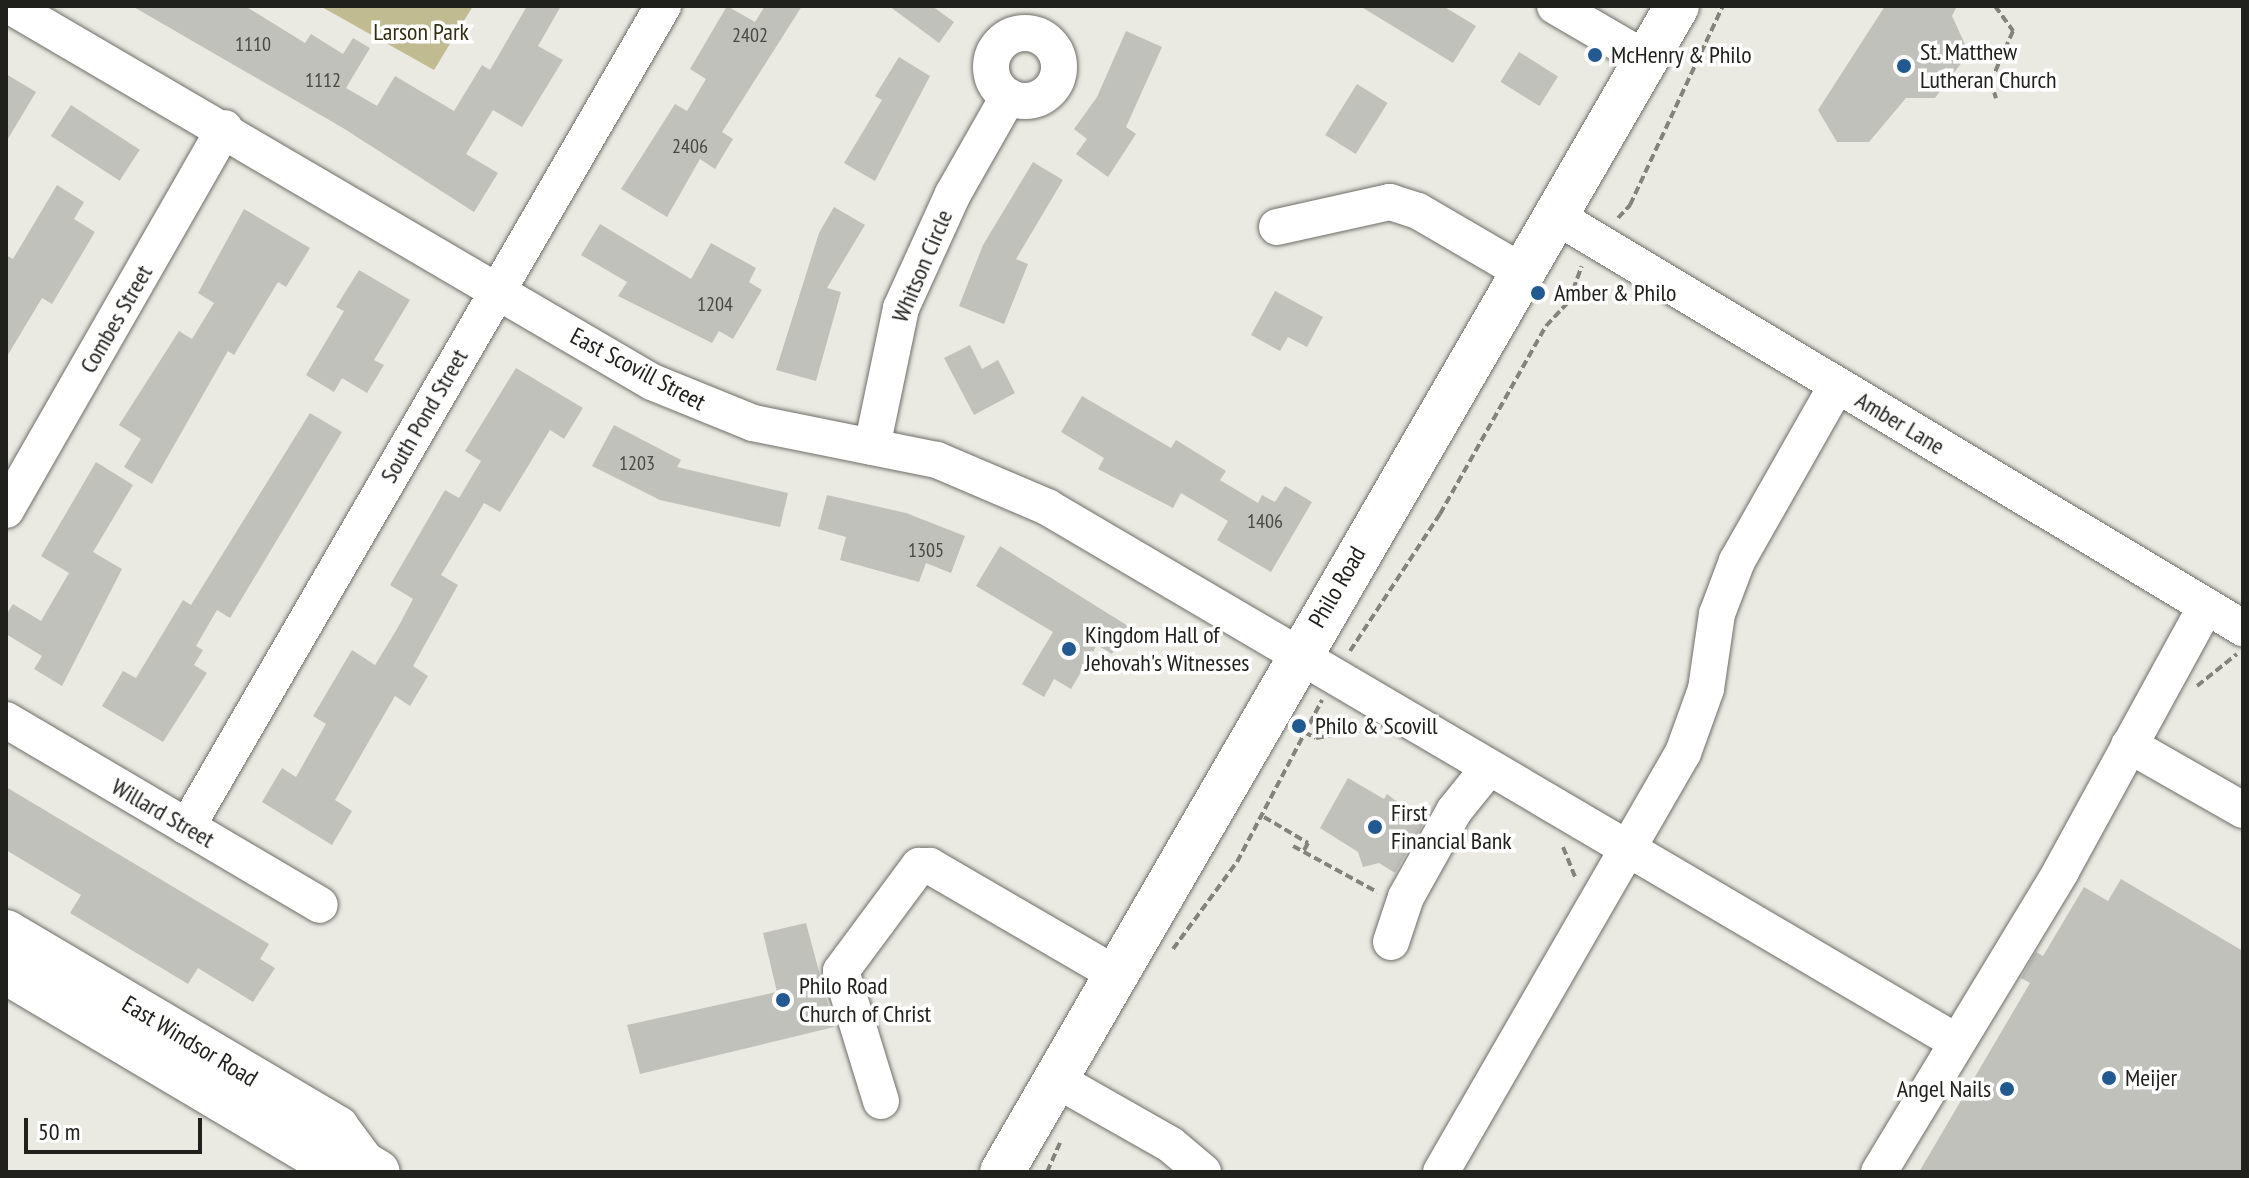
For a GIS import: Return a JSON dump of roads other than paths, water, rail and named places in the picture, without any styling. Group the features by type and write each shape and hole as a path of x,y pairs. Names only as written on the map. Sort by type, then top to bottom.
{"main road":[{"name":"Philo Road","path":"1002,1172 1298,654 1557,217 1677,6"},
{"name":"East Windsor Road","path":"6,932 337,1128 370,1167"},
{"name":"East Windsor Road","path":"6,972 322,1160 370,1167"}],"street":[{"name":"East Scovill Street","path":"10,6 225,128 496,290 682,396 785,432 937,460 1011,488 1298,654 1487,770 1955,1041"},
{"name":"South Pond Street","path":"187,827 663,6"},
{"path":"1555,6 1646,59"},
{"name":"Whitson Circle","path":"872,447 901,308 953,194 1008,97"},
{"name":"Combes Street","path":"6,510 225,128"},
{"path":"1277,227 1390,202 1418,211 1524,273"},
{"name":"Amber Lane","path":"1557,217 2243,628"},
{"path":"1441,1172 1683,753 1706,689 1717,614 1737,561 1837,385"},
{"path":"1879,1172 1955,1041 2061,871 2206,606"},
{"name":"Willard Street","path":"6,720 320,905"},
{"path":"2129,745 2243,810"},
{"path":"1391,942 1406,897 1454,811 1487,770"},
{"path":"881,1101 841,971 919,866 930,866 1114,973"},
{"path":"1055,1079 1171,1145 1203,1172"}],"place":[{"name":"McHenry & Philo","path":"1595,55"},
{"name":"St. Matthew Lutheran Church","path":"1904,66"},
{"name":"Amber & Philo","path":"1538,293"},
{"name":"Kingdom Hall of Jehovah's Witnesses","path":"1069,649"},
{"name":"Philo & Scovill","path":"1299,726"},
{"name":"First Financial Bank","path":"1375,827"},
{"name":"Philo Road Church of Christ","path":"783,1000"},
{"name":"Meijer","path":"2109,1078"},
{"name":"Angel Nails","path":"2007,1089"}],"park label":[{"name":"Larson Park","path":"421,32"}]}
